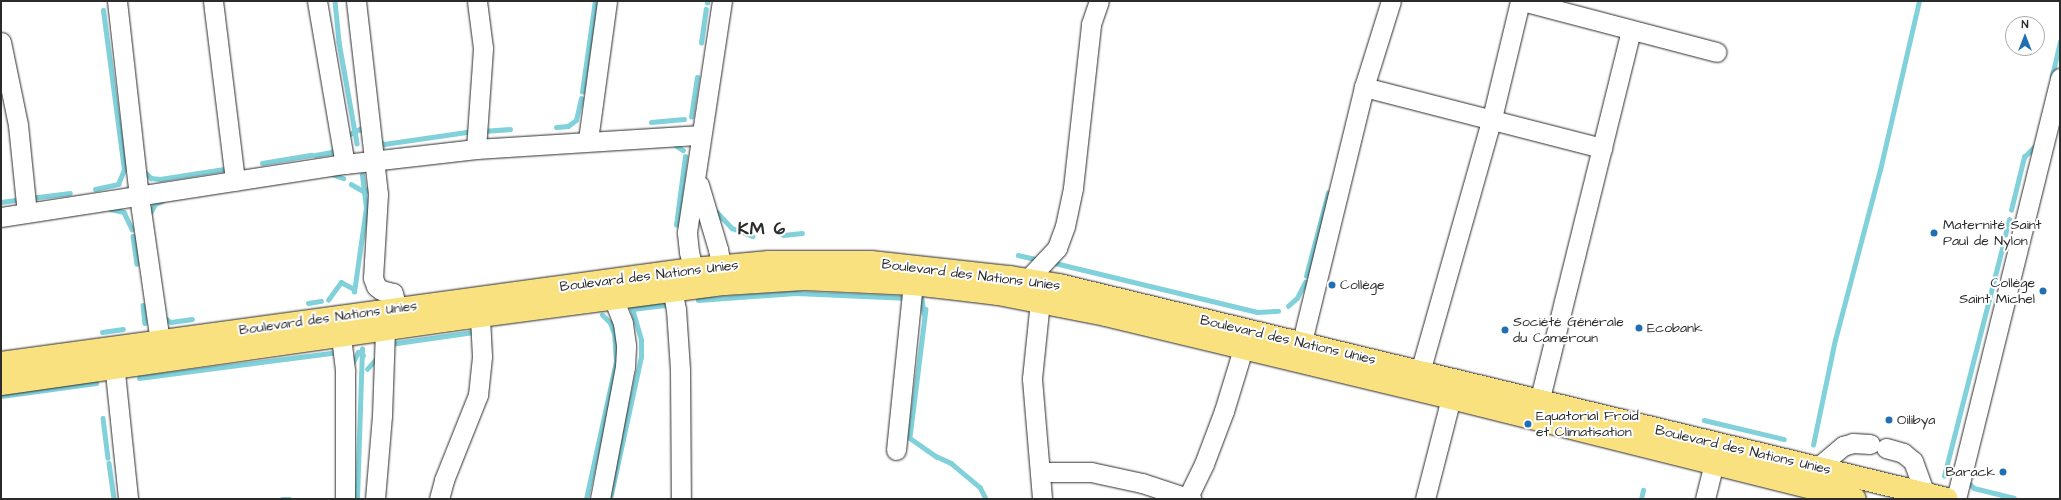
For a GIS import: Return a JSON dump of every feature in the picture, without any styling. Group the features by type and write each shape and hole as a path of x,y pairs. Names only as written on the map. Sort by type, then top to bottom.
{"main road":[{"name":"Boulevard des Nations Unies","path":"1,384 114,358 397,309 610,290 723,275 776,262 870,262 1059,285 1299,352 1451,398 1714,464 1787,471 1818,468 1899,493 1925,494 1948,499"},
{"name":"Boulevard des Nations Unies","path":"723,275 913,284 1040,301 1243,349 1299,352 1420,372 1539,402 1787,471 1829,496 1855,499"},
{"name":"Boulevard des Nations Unies","path":"161,351 341,337 480,317 610,290"},
{"name":"Boulevard des Nations Unies","path":"1,363 114,358"}],"street":[{"path":"116,1 139,196 161,351"},
{"path":"213,1 235,181"},
{"path":"317,1 346,164"},
{"path":"356,1 378,194 373,278 376,286 381,290 393,293 397,309"},
{"path":"476,149 483,48 477,1"},
{"path":"588,140 607,1"},
{"path":"696,278 687,232 697,178 701,135 722,1"},
{"path":"1027,280 1057,248 1066,226 1073,188 1091,24 1099,1"},
{"path":"1299,352 1364,87 1391,1"},
{"path":"1420,372 1492,118 1521,1 1716,52"},
{"path":"1539,402 1631,31"},
{"path":"1,42 18,124 27,213"},
{"path":"1956,499 2060,78"},
{"path":"1364,87 1492,118 1602,148"},
{"path":"1,217 346,164 476,149 588,140 701,135"},
{"path":"697,178 723,275"},
{"path":"671,282 680,370 681,499"},
{"path":"896,450 913,284"},
{"path":"600,499 625,367 626,345 623,323 610,290"},
{"path":"1040,301 1032,380 1042,499"},
{"path":"439,499 444,480 478,395 482,356 480,317"},
{"path":"375,499 383,408 385,331"},
{"path":"341,337 345,380 345,499"},
{"path":"1040,472 1091,472 1142,483 1188,499 1204,464 1224,411 1243,349"},
{"path":"114,358 128,499"},
{"path":"1425,499 1451,398"},
{"path":"1818,468 1843,446 1853,443 1878,446 1903,453 1914,461 1925,494"},
{"path":"1705,499 1714,464"}],"waterway":[{"path":"335,1 339,42 357,143"},
{"path":"582,92 595,1"},
{"path":"1813,445 1835,340 1880,170 1919,1"},
{"path":"701,43 706,9"},
{"path":"95,189 118,184 124,170 103,10"},
{"path":"2052,76 2060,42"},
{"path":"691,117 697,77"},
{"path":"556,127 568,126 576,120 581,99"},
{"path":"651,122 684,119"},
{"path":"346,136 360,129 365,132"},
{"path":"483,131 510,129"},
{"path":"377,139 384,144 473,131"},
{"path":"674,144 683,150"},
{"path":"2011,210 2024,157 2036,145"},
{"path":"315,155 332,152 337,146"},
{"path":"262,163 311,155"},
{"path":"676,225 685,157"},
{"path":"144,171 151,178 160,179 230,168"},
{"path":"332,174 343,178"},
{"path":"354,292 366,208 362,175"},
{"path":"351,184 365,192 372,185"},
{"path":"30,198 70,193"},
{"path":"1306,276 1328,193"},
{"path":"1,202 22,199"},
{"path":"149,215 155,204 162,201"},
{"path":"110,209 124,212 132,229"},
{"path":"717,212 732,228 753,236"},
{"path":"2005,235 2009,220"},
{"path":"783,235 802,233"},
{"path":"133,236 137,264"},
{"path":"1944,476 2003,245"},
{"path":"1018,255 1040,260"},
{"path":"1051,262 1257,312 1278,311"},
{"path":"328,300 341,282 354,289"},
{"path":"1288,306 1297,298 1305,282"},
{"path":"698,300 796,293 908,298"},
{"path":"915,299 922,299 924,314"},
{"path":"308,303 321,301"},
{"path":"143,305 145,323"},
{"path":"610,499 641,357 641,340 632,309 665,305"},
{"path":"926,309 910,438 936,456 951,463 980,487 986,499"},
{"path":"586,499 616,361 614,334 610,323 602,315"},
{"path":"163,317 171,322 192,319"},
{"path":"102,332 123,329"},
{"path":"390,344 473,332"},
{"path":"357,499 362,349"},
{"path":"139,378 338,352"},
{"path":"349,361 353,362 358,352 363,355"},
{"path":"367,369 377,358"},
{"path":"1,396 96,383"},
{"path":"103,418 108,458"},
{"path":"1704,420 1784,439"},
{"path":"109,463 114,499"},
{"path":"1966,480 1974,488 2014,498"},
{"path":"1641,499 1643,490"},
{"path":"282,499 290,499"}],"place":[{"name":"Maternité Saint Paul de Nylon","path":"1934,233"},
{"name":"Collège","path":"1332,285"},
{"name":"Collège Saint Michel","path":"2043,291"},
{"name":"Ecobank","path":"1639,328"},
{"name":"Société Générale du Cameroun","path":"1505,330"},
{"name":"Oilibya","path":"1889,420"},
{"name":"Equatorial Froid et Climatisation","path":"1528,424"},
{"name":"Barack","path":"2003,472"}],"district":[{"name":"KM 6","path":"762,229"}]}
